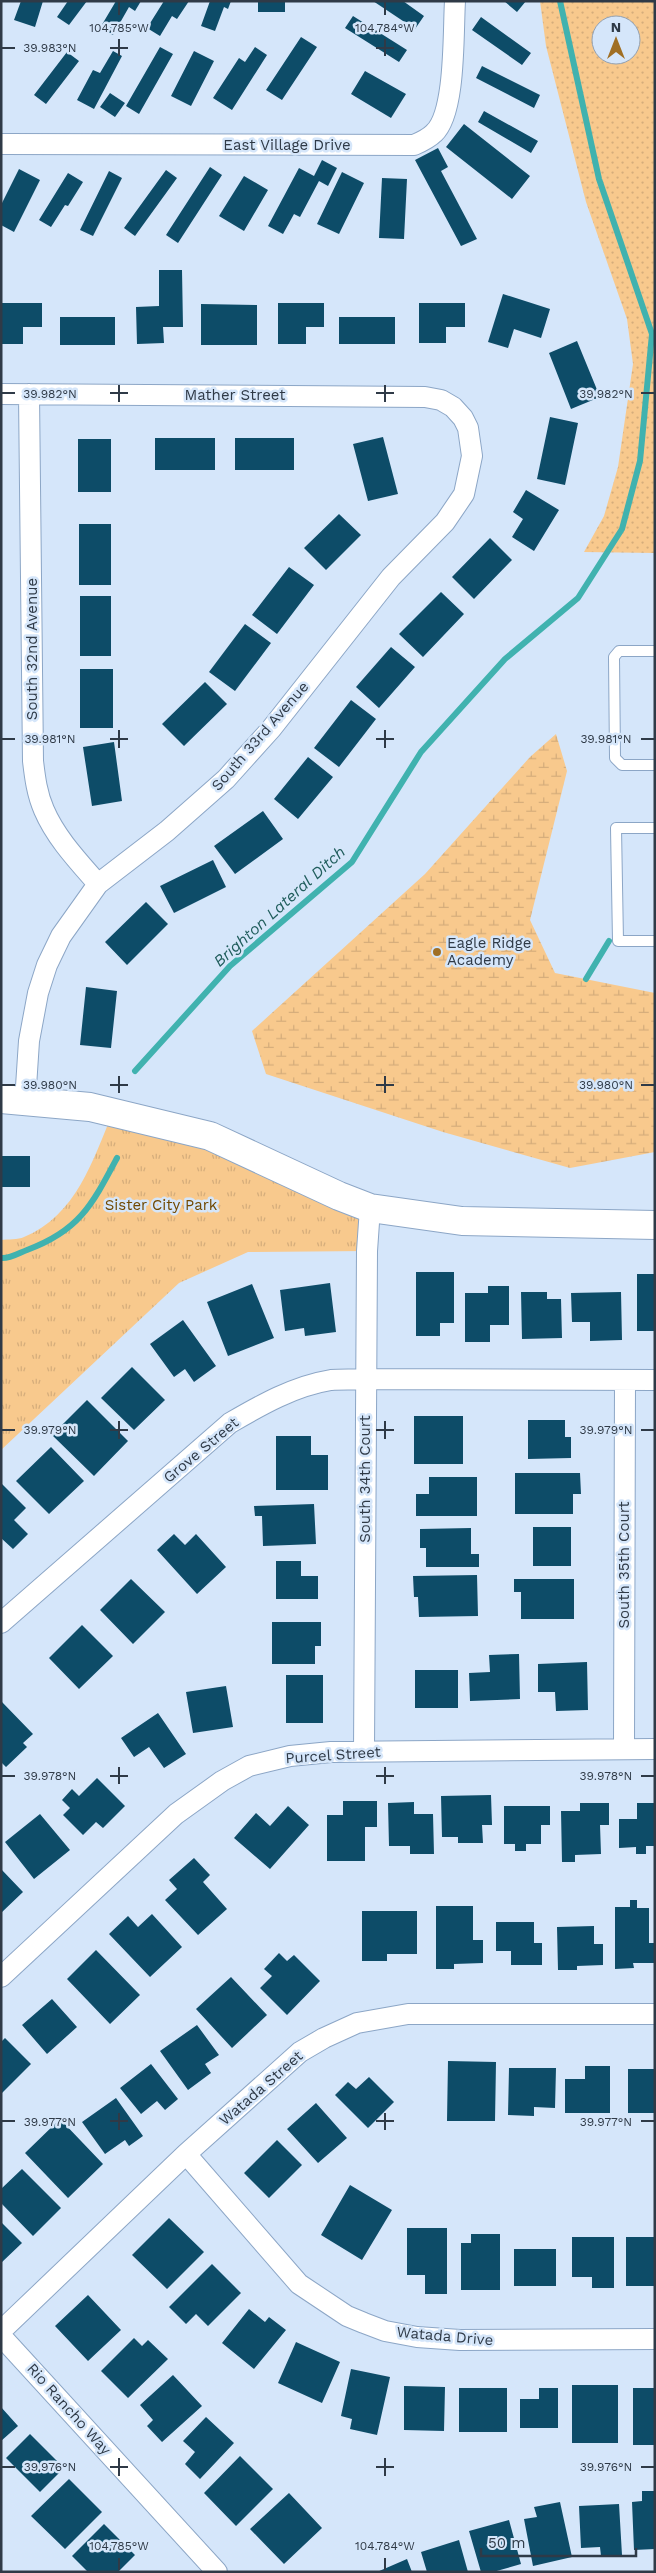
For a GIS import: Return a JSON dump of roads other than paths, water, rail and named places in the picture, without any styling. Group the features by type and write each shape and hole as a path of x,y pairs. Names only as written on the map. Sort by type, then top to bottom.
{"street":[{"name":"East Village Drive","path":"1,144 414,144 422,142 435,133 445,116 449,98 455,1"},
{"name":"Mather Street","path":"1,394 407,396 441,400 453,407 463,418"},
{"name":"South 32nd Avenue","path":"29,394 32,761 38,792 49,821 98,884"},
{"name":"South 33rd Avenue","path":"13,1100 41,983 61,936 98,884 166,831 226,779 271,729 391,577 445,522 464,494 471,469 472,440 463,418"},
{"path":"13,1100 90,1107 210,1136 339,1196 370,1208 462,1221 655,1224"},
{"name":"South 34th Court","path":"364,1751 366,1379 370,1208"},
{"name":"Grove Street","path":"1,1623 230,1423 264,1403 296,1390 331,1380 366,1379 655,1380"},
{"name":"South 35th Court","path":"624,1748 625,1381"},
{"name":"Purcel Street","path":"1,1977 176,1814 222,1780 250,1766 290,1756 364,1751 655,1748"},
{"name":"Watada Street","path":"1,2331 186,2154 300,2052 324,2038 357,2023 408,2014 655,2014"},
{"name":"Watada Drive","path":"186,2154 299,2284 339,2311 364,2323 385,2331 418,2337 460,2340 655,2339"},
{"name":"Rio Rancho Way","path":"1,2336 217,2572"}],"lane":[{"path":"655,651 619,652 614,657 615,758 622,765 655,765"},
{"path":"655,828 616,828 618,941 655,941"}],"waterway":[{"name":"Brighton Lateral Ditch","path":"135,1071 230,966 352,862 421,752 505,659 578,598 622,529 640,461 652,334 599,179 560,1"},
{"path":"586,979 609,941"},
{"name":"Brighton Lateral Ditch","path":"1,1258 11,1257 45,1243 72,1225 100,1190 117,1158"}],"place":[{"name":"Eagle Ridge Academy","path":"437,952"}],"park label":[{"name":"Sister City Park","path":"161,1205"}]}
